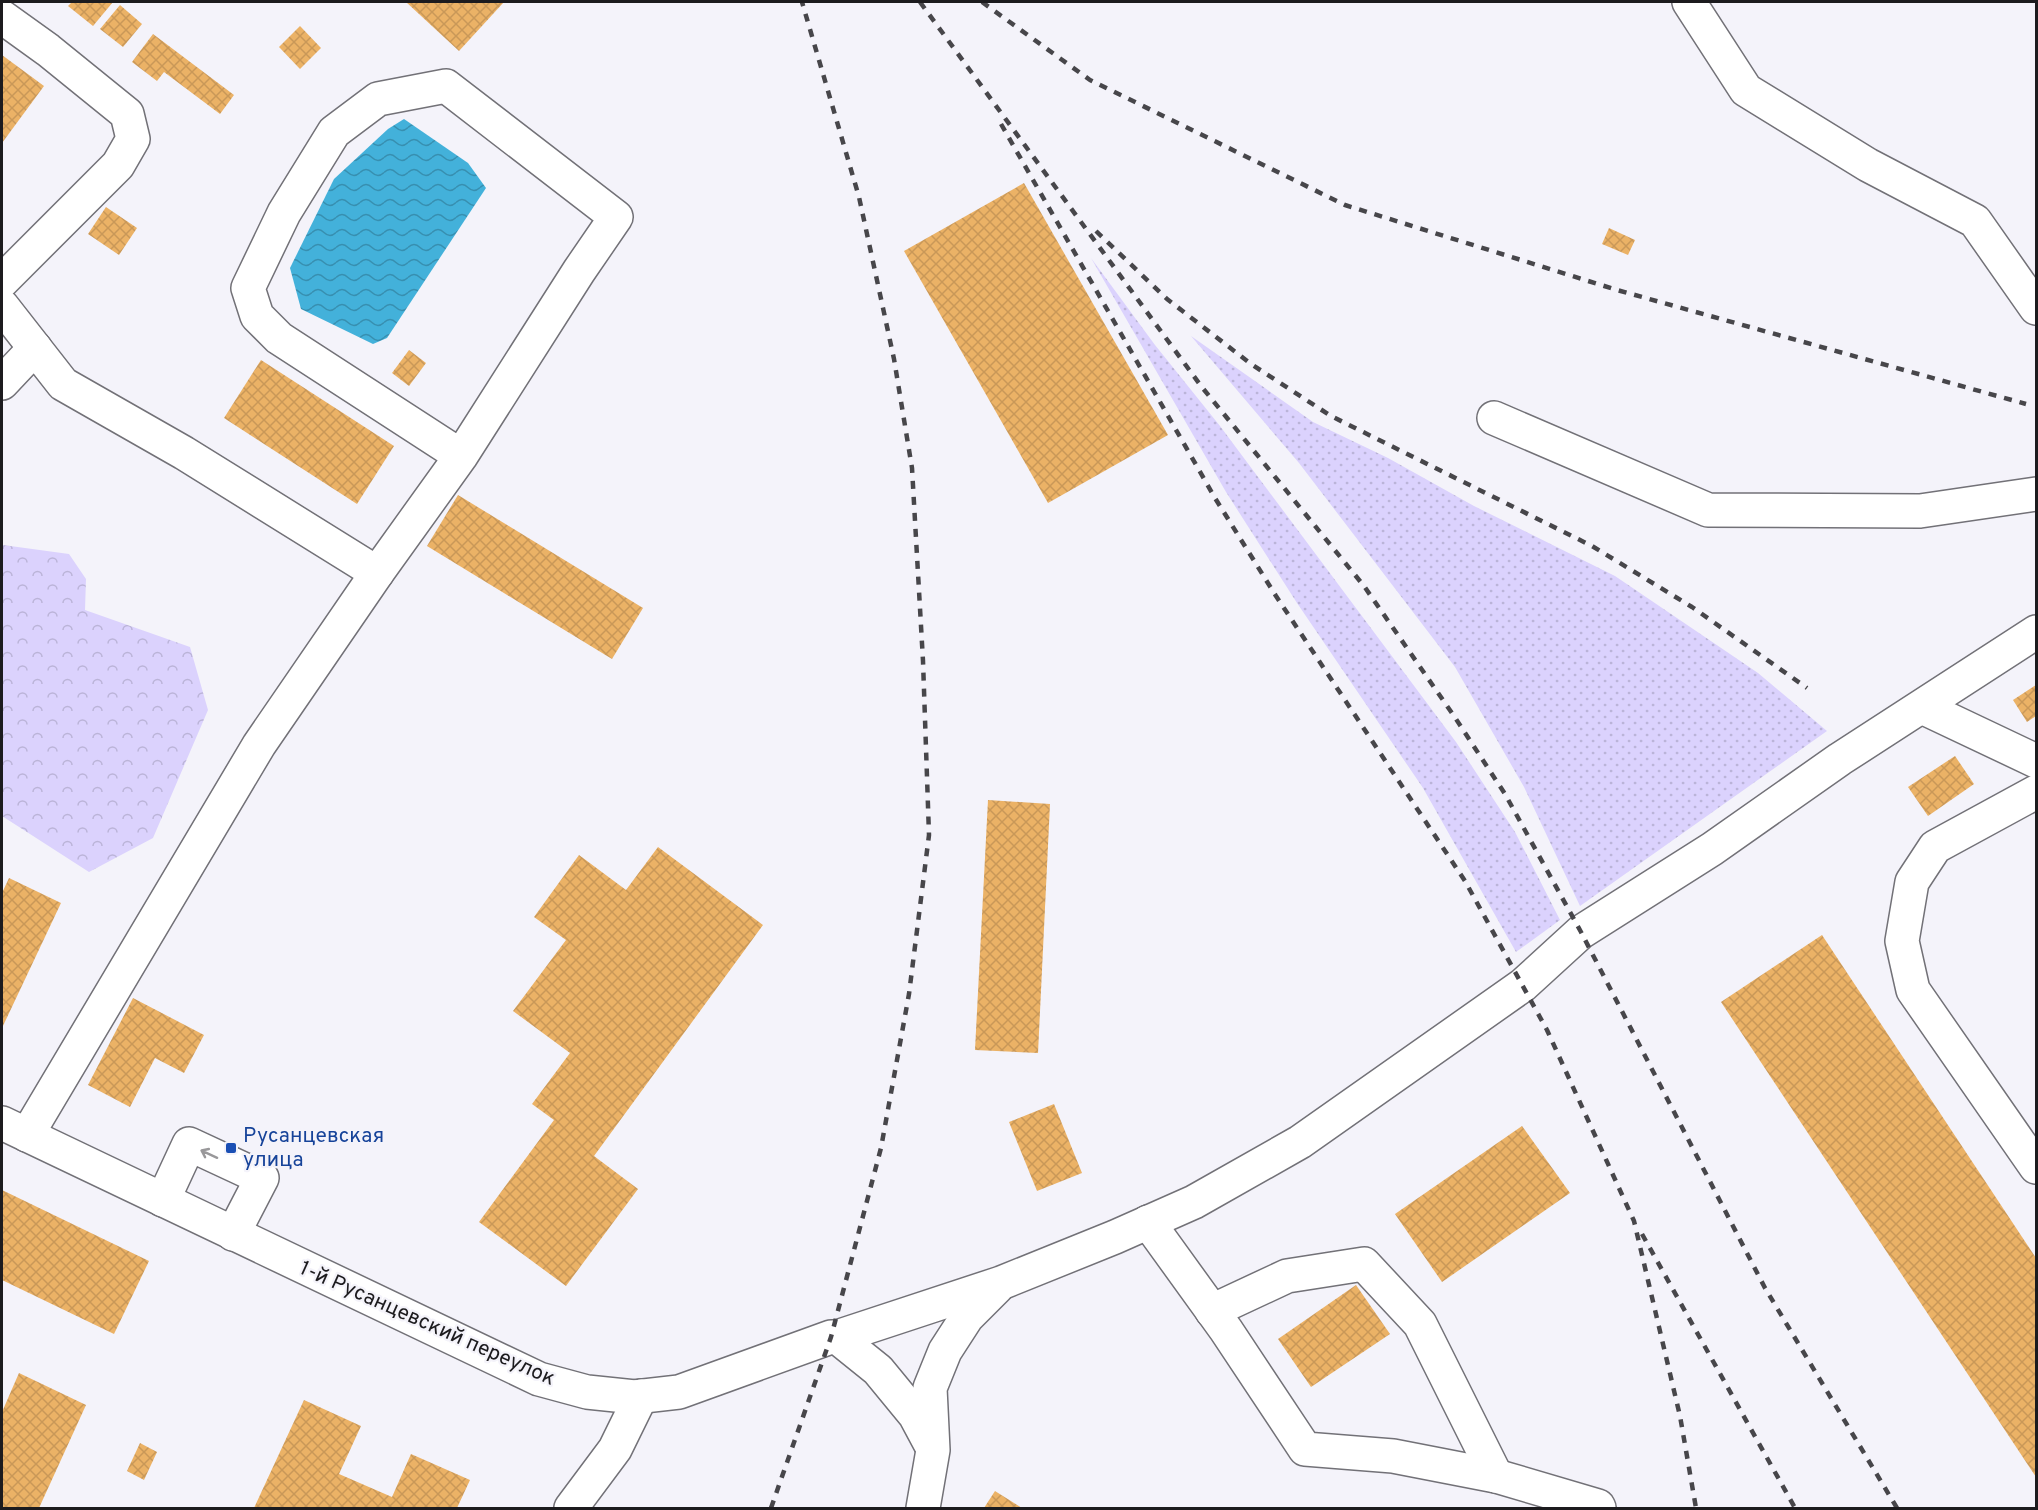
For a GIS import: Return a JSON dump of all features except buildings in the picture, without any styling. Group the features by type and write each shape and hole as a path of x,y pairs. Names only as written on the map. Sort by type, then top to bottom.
{"street":[{"path":"1689,2 1746,90 1868,165 1975,221 2037,308"},
{"path":"2,17 48,50 127,114 134,139 118,165 2,281"},
{"path":"14,1129 259,745 377,573 461,456 616,217 446,86 378,99 334,132 284,213 248,288 257,316 279,338 461,456"},
{"path":"2,306 63,384 184,453 377,573"},
{"path":"2,383 35,348"},
{"path":"1494,417 1708,510 1920,511 2037,494"},
{"name":"1-й Русанцевский переулок","path":"14,1129 539,1379 587,1392 641,1396 679,1392 831,1337 907,1315 1000,1283 1194,1202 1300,1142 1523,985 1581,932 1712,849 1840,759 2037,632"},
{"path":"1922,707 2037,761"},
{"path":"2037,792 1935,847 1911,882 1902,941 1913,990 2037,1167"},
{"path":"163,1200 189,1144 262,1178 233,1234"},
{"path":"1148,1222 1212,1311 1305,1449 1393,1456 1496,1476 1598,1506 1599,1509"},
{"path":"1212,1311 1287,1276 1364,1264 1420,1324 1496,1476"},
{"path":"923,1509 933,1450 930,1388 941,1360 966,1317 1000,1283"},
{"path":"837,1337 878,1370 915,1415 933,1450"},
{"path":"571,1509 615,1449 641,1396"}],"green space":[{"path":"1091,258 1155,345 1220,426 1456,742 1515,832 1560,920 1516,952 1423,788 1297,603 1226,492"},
{"path":"1191,336 1313,422 1388,458 1474,506 1615,576 1758,673 1827,731 1580,906 1524,787 1455,667 1299,463"},
{"path":"3,545 69,554 86,579 85,610 190,647 208,710 153,838 89,872 2,816"}],"water":[{"path":"404,119 468,163 486,188 387,338 373,344 301,309 290,268 334,179 388,129"}],"railway":[{"path":"771,1508 831,1337 881,1148 909,994 929,835 923,661 912,468 894,359 859,197 802,2"},
{"path":"920,2 1201,386 1364,586 1505,794 1581,932 1765,1288 1897,1508"},
{"path":"982,2 1090,80 1345,205 1617,290 2026,404"},
{"path":"1001,124 1215,498 1276,596 1465,881 1547,1030 1634,1221 1680,1416 1696,1508"},
{"path":"1096,231 1167,299 1251,364 1331,416 1592,546 1692,607 1807,688"},
{"path":"1642,1234 1795,1508"}],"place":[{"name":"Русанцевская улица","path":"231,1148"}]}
